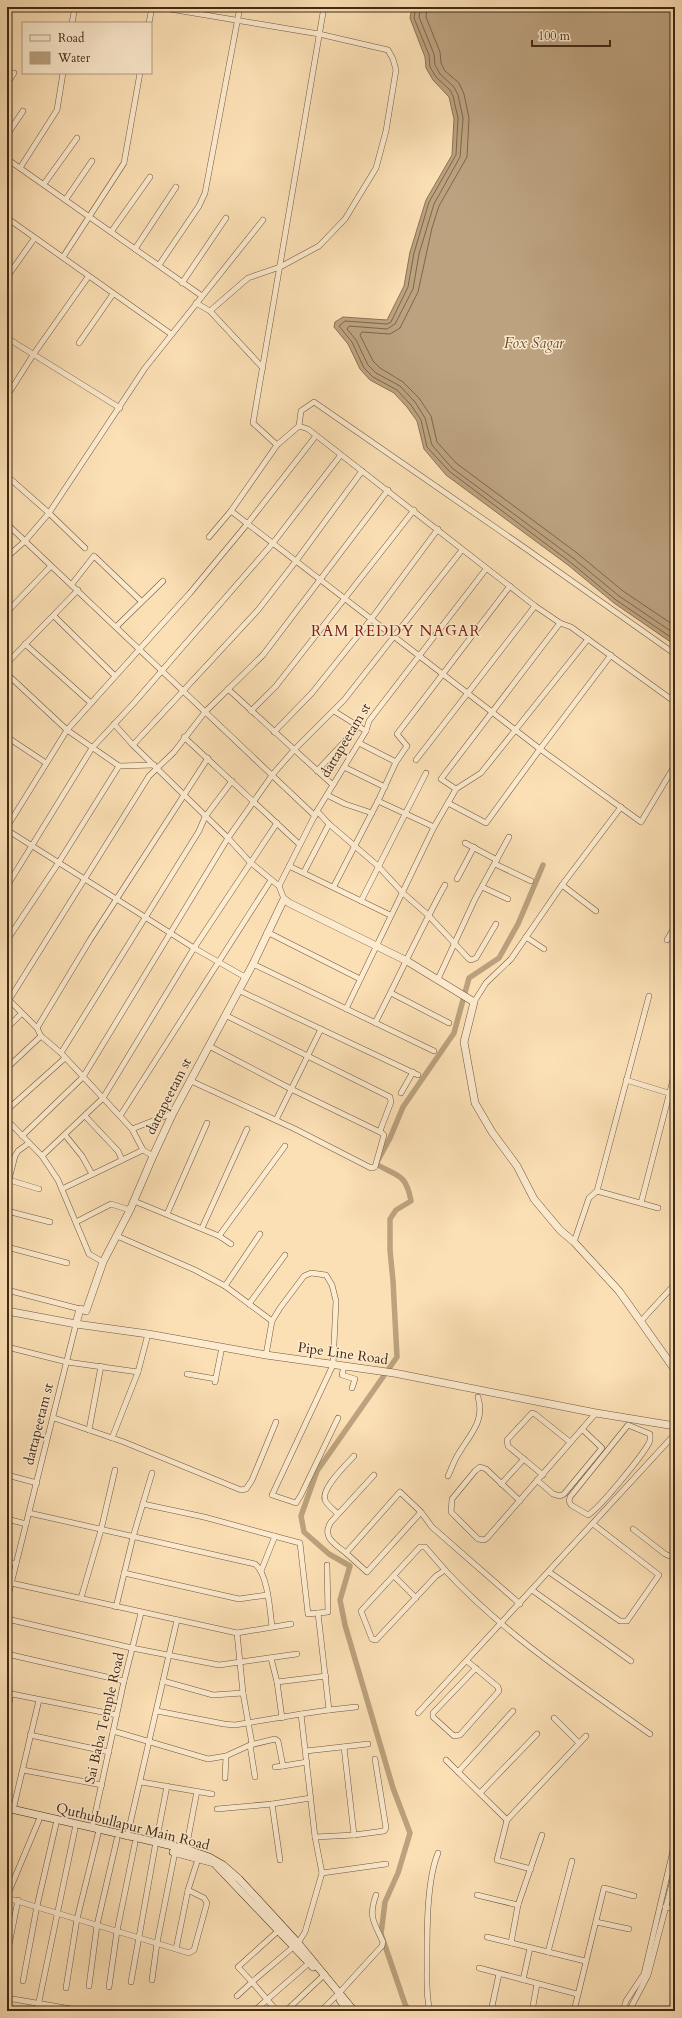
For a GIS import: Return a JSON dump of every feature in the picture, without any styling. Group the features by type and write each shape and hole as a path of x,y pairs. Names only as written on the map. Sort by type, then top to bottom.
{"street":[{"path":"72,22 74,7"},
{"path":"149,22 152,7"},
{"path":"158,7 319,34 388,50 394,59 396,70 387,124 376,168 345,219 319,246 280,267 248,278 210,311"},
{"path":"159,264 199,206 205,193 240,7"},
{"path":"277,444 253,423 324,7"},
{"path":"7,84 14,72"},
{"path":"20,168 57,110 63,74"},
{"path":"63,257 124,163 140,74"},
{"path":"7,135 23,111"},
{"path":"44,184 77,138"},
{"path":"7,159 66,199 89,218 159,264 182,283 202,296"},
{"path":"66,199 92,161"},
{"path":"111,232 150,177"},
{"path":"135,249 176,188"},
{"path":"7,218 34,239 63,257 88,277 171,334"},
{"path":"182,283 226,218"},
{"path":"7,557 25,541 49,513 120,408 145,368 262,220"},
{"path":"7,277 34,239"},
{"path":"7,396 33,355 88,277"},
{"path":"79,344 113,294"},
{"path":"196,303 210,311 263,368"},
{"path":"7,338 120,408"},
{"path":"209,537 231,511 277,444 299,426 300,412 314,402 675,654"},
{"path":"299,426 308,429 315,437 388,490 486,569 535,606 560,623 571,627 675,702"},
{"path":"245,977 194,948 32,846 7,828 67,730 138,649 190,593 248,523 315,437"},
{"path":"8,884 92,748 163,671 273,543 340,456"},
{"path":"133,745 184,692 258,610 362,471"},
{"path":"7,476 49,513 85,548"},
{"path":"153,1156 143,1150 132,1129 61,1053 41,1036 37,1028 21,1014 8,999 156,766 174,752 184,737 205,712 264,655 388,490"},
{"path":"251,711 276,686 346,599 414,510"},
{"path":"231,511 320,581 372,618 419,656 444,673 540,749 641,822 675,765"},
{"path":"7,524 50,567 72,584 205,712 316,813 378,866 403,894 428,915 454,941 469,959 474,960 496,924"},
{"path":"274,732 312,693 372,618 438,529"},
{"path":"22,1136 84,1077 228,838 273,774 294,750 334,711 395,637 462,550"},
{"path":"72,584 94,556 141,601"},
{"path":"7,612 50,567"},
{"name":"dattapeetam st","path":"279,886 299,844 366,731 369,721 486,569"},
{"path":"116,628 141,601 163,581"},
{"path":"334,886 378,801 396,762 407,746 397,734 510,586"},
{"path":"7,663 78,590"},
{"path":"416,760 535,606"},
{"path":"54,616 115,676"},
{"path":"456,789 441,779 560,623"},
{"path":"346,1009 390,915 403,894 434,827 456,789 481,773 514,729 588,639"},
{"path":"25,644 91,703"},
{"path":"448,803 486,823 611,655"},
{"path":"7,674 67,730 119,766 156,766"},
{"path":"228,689 333,786"},
{"path":"334,711 366,731"},
{"path":"114,724 133,745 156,766 250,862 279,886 284,899 289,903 407,961 471,1000"},
{"path":"317,771 359,726"},
{"path":"7,737 46,763"},
{"path":"184,737 299,844"},
{"path":"359,743 396,762"},
{"path":"37,1028 116,899 208,758"},
{"path":"7,940 59,862 119,766"},
{"path":"344,767 384,787"},
{"path":"361,901 426,773"},
{"path":"61,1053 199,831 205,817 232,781"},
{"path":"327,795 345,804 372,813"},
{"path":"378,801 434,827"},
{"path":"621,807 562,885 511,959 471,1000 464,1042 475,1103 492,1132 517,1166 534,1199 560,1230 574,1242 619,1291 675,1370"},
{"path":"42,1156 103,1098 194,948 277,822"},
{"path":"304,872 329,824"},
{"path":"438,979 454,941 509,837"},
{"path":"465,843 530,881"},
{"path":"457,879 474,847"},
{"path":"289,866 334,886 390,915"},
{"path":"120,1116 271,880"},
{"path":"375,1023 407,961 428,915 445,885"},
{"path":"562,885 596,911"},
{"path":"482,887 508,899"},
{"name":"dattapeetam st","path":"7,1600 68,1362 76,1324 103,1262 130,1210 173,1113 253,964 284,899"},
{"path":"667,940 675,926"},
{"path":"267,932 360,979"},
{"path":"526,937 544,950"},
{"path":"253,964 434,1051"},
{"path":"238,990 415,1074 401,1093"},
{"path":"391,993 449,1023"},
{"path":"574,1242 589,1198 597,1191 649,996"},
{"path":"7,1028 21,1014"},
{"path":"224,1018 390,1097 391,1102 380,1132"},
{"path":"276,1120 321,1029"},
{"path":"7,1068 41,1036"},
{"path":"191,1081 276,1120 373,1168 384,1136 380,1132 291,1089 209,1046"},
{"path":"7,1110 65,1058"},
{"path":"641,1203 672,1094 675,1072"},
{"path":"626,1080 672,1094"},
{"path":"132,1129 173,1113"},
{"path":"85,1116 118,1151 122,1160"},
{"path":"7,1120 42,1156 58,1180 89,1254 103,1262"},
{"path":"167,1214 207,1123"},
{"path":"202,1228 246,1129"},
{"path":"65,1135 82,1156 92,1174"},
{"path":"7,1187 15,1156 18,1151 29,1143"},
{"path":"219,1236 285,1146"},
{"path":"62,1189 143,1150"},
{"path":"9,1180 39,1189"},
{"path":"597,1191 658,1208"},
{"path":"134,1201 202,1228 219,1236 231,1244"},
{"path":"76,1222 111,1204 130,1210"},
{"path":"7,1211 50,1222"},
{"path":"225,1286 260,1234"},
{"path":"117,1236 195,1270 225,1286 272,1321"},
{"path":"7,1247 68,1263"},
{"path":"249,1304 285,1255"},
{"path":"266,1355 272,1321 304,1276 311,1273 326,1275 332,1285 336,1301 333,1365 272,1495 296,1503 338,1418"},
{"path":"641,1321 675,1284"},
{"path":"7,1290 83,1310"},
{"name":"Pipe Line Road","path":"7,1311 76,1324 148,1334 266,1355 394,1373 596,1413 675,1426"},
{"path":"112,1438 138,1372 148,1334"},
{"path":"7,1347 68,1362 138,1372"},
{"path":"187,1374 215,1380 222,1347"},
{"path":"89,1430 101,1366"},
{"path":"348,1367 349,1377 356,1380 352,1388"},
{"path":"448,1476 459,1452 480,1420 480,1404 478,1396"},
{"path":"543,1475 508,1446 507,1440 532,1413 570,1442"},
{"path":"520,1501 486,1470 480,1468 475,1471 452,1499 451,1512 478,1539 484,1540 520,1501 537,1480 543,1475 596,1413"},
{"path":"54,1418 112,1438 242,1490 249,1486 276,1422"},
{"path":"628,1425 650,1434 650,1442 641,1456 601,1503 588,1515 571,1505 569,1501 628,1425"},
{"path":"537,1480 556,1496 564,1494 602,1448 582,1429"},
{"path":"418,1713 675,1434"},
{"path":"338,1514 326,1501 325,1495 331,1482 354,1456"},
{"path":"641,1456 649,1463"},
{"path":"501,1484 524,1459"},
{"path":"81,1598 101,1530 115,1470"},
{"path":"116,1606 133,1537 152,1473"},
{"path":"7,1475 37,1483"},
{"path":"374,1476 328,1525 327,1534 328,1538 367,1572 421,1512"},
{"path":"346,1553 400,1492 421,1512 432,1526 520,1604"},
{"path":"601,1503 607,1509"},
{"path":"143,1504 204,1517 300,1543 308,1614 328,1612 327,1565"},
{"path":"29,1513 255,1564 261,1571 267,1595 272,1627"},
{"path":"7,1519 26,1524"},
{"path":"549,1572 620,1621 627,1621 659,1574 593,1524"},
{"path":"633,1529 664,1554 672,1557 675,1554"},
{"path":"261,1571 275,1536"},
{"path":"446,1570 436,1576 376,1640 372,1639 361,1611 423,1546 502,1623 558,1668 650,1734"},
{"path":"7,1562 16,1564"},
{"path":"124,1573 239,1599 267,1595"},
{"path":"394,1576 416,1598"},
{"path":"11,1583 141,1613 237,1633 291,1624"},
{"path":"532,1590 631,1661"},
{"name":"Sai Baba Temple Road","path":"66,1988 92,1830 124,1681 141,1613"},
{"path":"318,1613 329,1710"},
{"path":"7,1619 132,1648 169,1654 220,1666 297,1654"},
{"path":"127,1837 178,1620"},
{"path":"237,1633 243,1693 249,1724 255,1777"},
{"path":"7,1654 124,1681"},
{"path":"271,1658 277,1682 282,1718"},
{"path":"467,1660 498,1687 499,1691 460,1735 454,1736 433,1717 433,1713 476,1668"},
{"path":"277,1682 326,1676"},
{"path":"163,1682 213,1695 243,1693"},
{"path":"7,1712 9,1694 117,1715"},
{"path":"9,1810 23,1770 39,1700"},
{"path":"157,1711 224,1724 249,1724 301,1714 356,1707"},
{"path":"458,1772 513,1711"},
{"path":"237,1996 296,1945 305,1932 322,1873 315,1837 301,1714"},
{"path":"554,1718 579,1743"},
{"path":"113,1731 208,1759 226,1756 251,1745 272,1739 277,1740 283,1766"},
{"path":"480,1793 537,1734"},
{"path":"30,1735 109,1752"},
{"path":"531,1869 497,1860 507,1820 586,1736"},
{"path":"306,1751 368,1744"},
{"path":"344,1747 354,1835"},
{"path":"226,1756 226,1778"},
{"path":"315,1837 354,1835 384,1831 386,1828 375,1759"},
{"path":"446,1760 507,1820"},
{"path":"275,1767 307,1762"},
{"path":"23,1770 102,1785"},
{"path":"141,1782 212,1794"},
{"path":"131,1982 138,1937 167,1786"},
{"path":"186,1850 197,1791"},
{"path":"217,1810 311,1798"},
{"path":"272,1804 280,1860"},
{"name":"Quthubullapur Main Road","path":"9,1810 39,1820 76,1829 92,1830 117,1839 186,1850 209,1857 223,1865 239,1879 354,2011"},
{"name":"Quthubullapur Main Road","path":"9,1810 127,1837 214,1863 278,1931 296,1945 309,1962 324,1976"},
{"path":"39,1820 7,1897 189,1953 194,1950 207,1903 204,1898 188,1890"},
{"path":"23,1981 37,1906 56,1824"},
{"path":"37,2011 76,1829"},
{"path":"511,1943 518,1905 542,1835"},
{"path":"89,1986 97,1925 117,1839"},
{"path":"623,2011 627,1999 644,1974 675,1842"},
{"path":"109,1987 117,1931 135,1843"},
{"path":"152,1980 157,1943 175,1852"},
{"path":"430,2011 427,1996 427,1932 433,1865 438,1853"},
{"path":"176,1949 188,1890 198,1859"},
{"path":"548,1952 572,1861"},
{"path":"322,1873 386,1864"},
{"path":"630,2011 632,2003 648,1975 675,1872"},
{"path":"574,2011 604,1888 634,1896"},
{"path":"321,2011 339,1994 382,1946 383,1942 372,1916 371,1909 376,1895"},
{"path":"476,1895 518,1905"},
{"path":"7,1955 18,1900"},
{"path":"665,1906 675,1909"},
{"path":"596,1922 629,1929"},
{"path":"276,2011 238,1967 278,1931"},
{"path":"487,1937 585,1961"},
{"path":"523,1980 530,1948"},
{"path":"254,2011 309,1962"},
{"path":"479,1968 578,1994"},
{"path":"491,2011 499,1974"},
{"path":"286,2011 324,1976"},
{"path":"532,2011 537,1984"},
{"name":"Quthubullapur Main Road","path":"339,1994 348,2011"},
{"path":"7,1998 83,2011"},
{"path":"627,1999 632,2003"}],"water":[{"name":"Fox Sagar","path":"412,7 675,7 675,645 614,603 568,565 446,475 424,449 417,421 407,407 394,393 370,380 360,369 348,344 334,327 335,322 343,317 387,320 404,286 410,252 426,200 452,155 454,119 449,97 433,80 426,68 425,57 410,18"}],"waterway":[{"path":"409,2011 405,2004 381,1934 385,1902 398,1873 410,1833 393,1788 345,1625 340,1600 350,1566 329,1554 304,1532 301,1516 317,1471 397,1357 390,1250 390,1219 396,1210 411,1201 407,1185 404,1180 376,1164 390,1138 403,1107 454,1033 469,978 499,958 518,924 543,865"}],"district":[{"name":"RAM REDDY NAGAR","path":"396,631"}]}
